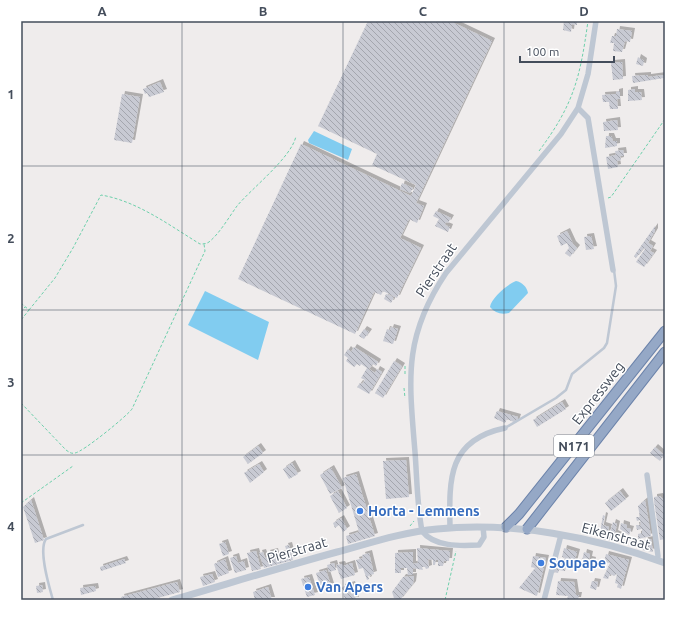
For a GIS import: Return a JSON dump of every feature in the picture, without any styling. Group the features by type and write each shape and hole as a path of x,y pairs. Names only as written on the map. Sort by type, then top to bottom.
{"highway":[{"name":"Expressweg","path":"506,527 519,514 665,331"},
{"name":"Expressweg","path":"527,529 665,352"}],"street":[{"name":"Pierstraat","path":"422,531 410,394 413,348 424,312 433,293 446,273 561,134 578,108 588,74 596,21"},
{"path":"578,108 588,118 614,270"},
{"path":"450,528 449,490 458,458 467,446 478,437 505,428"},
{"path":"647,475 658,556 657,560"},
{"name":"Pierstraat","path":"172,600 406,534 450,528 484,527"},
{"path":"422,531 431,540 439,544 479,545 484,537 484,527"},
{"name":"Eikenstraat","path":"484,527 527,529 561,535 665,563"},
{"name":"Eikenstraat","path":"544,600 561,535"}],"lane":[{"path":"505,428 556,398 566,390 572,374 604,348 607,343 616,286 614,270"},
{"path":"53,600 46,570 43,544 46,538 83,525"}],"path":[{"path":"536,154 560,121 574,92 580,73 588,21"},
{"path":"602,200 611,197 665,119"},
{"path":"21,320 55,278 73,248 101,195 132,204 200,244 204,244 212,239 239,204 283,158 296,136"},
{"path":"21,403 66,450 74,453 126,416 132,409 202,256 204,244"},
{"path":"21,304 29,310"},
{"path":"21,312 25,307"},
{"path":"405,375 406,362"},
{"path":"404,388 405,402"},
{"path":"21,503 73,466"},
{"path":"406,534 405,529 415,518"},
{"path":"445,600 456,544"}],"water":[{"path":"314,131 352,149 348,160 309,143 308,140"},
{"path":"516,281 524,285 528,293 509,313 501,314 494,311 490,307 493,300 505,288"},
{"path":"205,291 269,322 258,360 188,325"}],"building":[{"path":"368,21 450,21 492,41 416,203 424,206 417,223 409,219 400,238 421,248 397,298 383,291 381,295 374,292 355,334 238,279 301,144 411,196 416,185 372,165 377,154 318,126"},
{"path":"564,21 577,21 577,25 572,24 571,32 563,30"},
{"path":"617,29 632,31 630,42 625,41 622,52 613,51 614,43 610,43 612,36 616,36"},
{"path":"638,57 644,61 643,66 636,64"},
{"path":"622,62 623,79 613,80 611,63"},
{"path":"648,75 648,77 663,75 664,78 633,83 632,76"},
{"path":"160,82 164,92 149,97 147,93 145,94 143,89"},
{"path":"635,89 635,92 641,92 642,100 628,101 628,90"},
{"path":"620,91 620,99 617,99 618,109 610,109 609,102 603,102 602,95 616,94 616,92"},
{"path":"122,94 140,97 132,143 114,140"},
{"path":"617,120 618,130 604,131 603,122"},
{"path":"606,136 611,136 613,141 617,141 617,146 605,148"},
{"path":"623,150 624,156 620,156 621,160 617,161 618,167 608,169 606,157 616,155 615,151"},
{"path":"402,183 413,188 410,193 400,189"},
{"path":"436,211 451,218 445,225 450,227 448,232 435,226 439,219 433,216"},
{"path":"655,226 655,231 648,243 653,246 650,251 654,253 644,267 636,262 645,249 644,248 636,258 634,256"},
{"path":"567,231 573,244 577,248 570,257 565,253 569,248 567,243 561,246 557,236"},
{"path":"591,236 594,249 586,250 584,237"},
{"path":"386,294 394,297 391,303 384,299"},
{"path":"391,327 398,329 393,344 383,341 387,329 390,330"},
{"path":"364,329 369,332 364,339 359,336"},
{"path":"354,347 378,362 376,366 373,364 369,369 375,373 377,369 382,372 369,394 357,387 365,380 361,378 367,368 361,364 360,366 357,364 354,367 346,361 348,358 344,355 348,349 351,352"},
{"path":"394,361 402,366 383,398 375,393"},
{"path":"562,402 566,409 537,427 533,420"},
{"path":"497,411 518,417 516,423 507,419 505,423 494,418"},
{"path":"258,446 263,453 248,464 243,457"},
{"path":"655,447 664,455 660,461 650,453"},
{"path":"406,460 409,497 386,499 383,461"},
{"path":"292,463 298,474 289,479 283,469"},
{"path":"259,464 264,472 250,483 244,473"},
{"path":"331,468 342,488 330,494 320,475"},
{"name":"Horta - Lemmens","path":"356,474 375,536 348,544 346,536 359,532 343,478"},
{"path":"338,491 347,508 339,513 330,496"},
{"path":"620,491 626,499 611,511 605,503"},
{"path":"660,496 665,501 663,505 665,506 665,539 660,540 654,497"},
{"path":"31,500 44,540 35,543 23,507"},
{"path":"645,500 651,536 638,539 638,534 642,533 642,529 637,530 636,525 641,525 640,520 637,521 636,517 640,517 638,506"},
{"path":"603,515 605,516 603,525 609,527 606,540 599,538"},
{"path":"341,518 347,529 343,532 339,525 335,528 333,523"},
{"path":"613,522 617,524 615,533 619,535 617,542 608,540"},
{"path":"621,523 627,525 627,528 631,529 629,535 620,529"},
{"path":"651,539 653,552 642,550 645,540"},
{"path":"225,542 229,554 223,556 219,544"},
{"path":"289,545 293,560 264,568 259,553 263,552 265,558 269,557 267,553 275,551 276,555 287,552 285,546"},
{"path":"417,548 450,551 449,561 444,561 443,566 438,566 438,560 436,560 435,565 433,565 433,560 428,559 429,568 426,569 425,567 422,567 423,570 413,568 413,575 408,575 407,568 401,568 401,573 395,573 395,553 413,552 413,564 418,563"},
{"path":"564,548 577,552 574,564 567,563 565,571 559,570 558,573 553,572 555,565 561,566 565,558 562,557"},
{"path":"256,551 261,569 252,571 247,553"},
{"path":"584,552 590,554 589,559 593,560 591,567 581,565"},
{"path":"369,553 374,574 368,576 369,579 367,580 363,568 359,569 356,560 363,558 362,555"},
{"path":"606,554 629,560 621,589 617,587 618,584 615,583 617,574 614,576 610,574 608,579 603,578 610,563 604,562"},
{"path":"236,556 238,563 244,561 246,570 235,573 230,558"},
{"path":"533,556 546,558 537,596 519,588 535,568 531,567"},
{"path":"124,559 126,563 101,571 100,567"},
{"path":"225,559 229,573 218,577 214,564"},
{"path":"334,563 336,570 329,572 327,565"},
{"path":"352,563 355,575 341,579 336,565 342,564 343,566"},
{"path":"326,570 331,586 321,589 316,573"},
{"path":"212,574 215,582 203,586 200,577"},
{"path":"414,576 413,584 400,600 394,598 392,592 403,577"},
{"name":"Van Apers","path":"309,577 315,595 307,597 301,579"},
{"path":"558,581 574,582 576,595 579,595 578,600 567,600 568,596 556,595"},
{"path":"592,581 598,582 596,590 590,588"},
{"path":"177,582 180,592 150,600 122,600 121,597"},
{"path":"352,584 356,600 345,600 342,587"},
{"path":"42,585 43,592 37,593 36,586"},
{"path":"95,586 96,591 81,595 80,588"},
{"path":"268,587 272,600 255,600 253,592"}],"place":[{"name":"Horta - Lemmens","path":"360,511"},
{"name":"Soupape","path":"541,563"},
{"name":"Van Apers","path":"308,587"}]}
